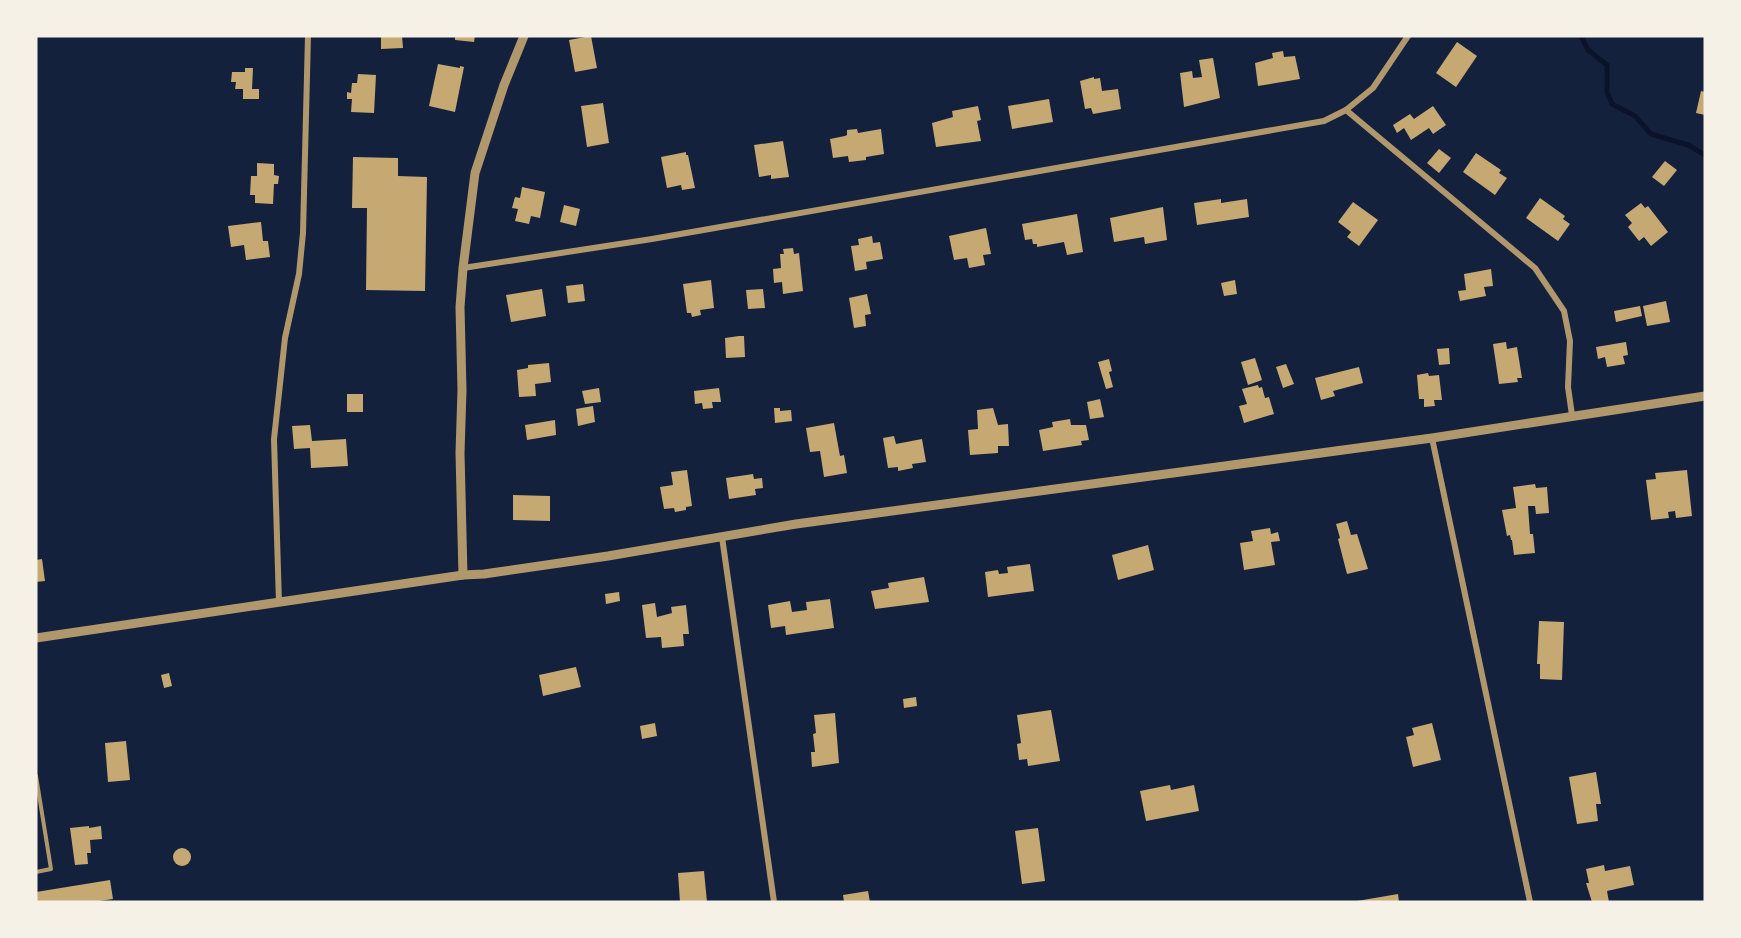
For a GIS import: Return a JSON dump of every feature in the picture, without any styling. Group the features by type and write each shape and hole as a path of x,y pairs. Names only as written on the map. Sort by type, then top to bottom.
{"street":[{"path":"279,603 274,439 285,338 299,274 303,233 308,36"},
{"path":"463,575 460,453 462,390 460,307 463,268 475,173 504,86 525,36"},
{"path":"463,268 652,239 1324,121 1346,110 1373,88 1408,36"},
{"path":"1346,110 1535,268 1564,311 1570,341 1568,387 1572,415"},
{"path":"36,638 608,556 796,524 1432,438 1705,396"},
{"path":"1432,438 1530,902"},
{"path":"722,537 774,902"}],"lane":[{"path":"36,776 51,870 36,872"}],"building":[{"path":"381,36 402,36 403,48 381,49"},
{"path":"455,36 475,36 474,42 455,40"},
{"path":"591,36 597,68 575,72 569,40"},
{"path":"1457,42 1477,56 1456,87 1436,73"},
{"path":"1283,51 1284,57 1295,56 1300,79 1258,86 1255,63 1273,58 1272,53"},
{"path":"1213,58 1220,98 1184,107 1180,73 1192,71 1193,78 1202,77 1199,60"},
{"path":"438,64 464,67 455,112 429,106"},
{"path":"245,68 253,68 252,89 259,89 259,99 243,99 243,89 235,89 236,82 231,82 232,72 245,72"},
{"path":"358,74 376,75 374,113 351,112 352,99 347,99 347,92 351,93 352,83 357,83"},
{"path":"1094,77 1094,79 1100,78 1102,91 1118,89 1121,109 1093,114 1091,108 1085,109 1080,81"},
{"path":"1701,91 1705,92 1705,115 1696,113"},
{"path":"1049,99 1053,122 1012,129 1008,106"},
{"path":"603,103 609,143 587,147 581,106"},
{"path":"978,106 981,120 977,121 981,141 936,147 932,123 953,117 952,111"},
{"path":"1433,106 1446,125 1433,134 1429,128 1411,140 1404,128 1397,133 1393,125 1410,114 1414,119"},
{"path":"857,129 858,133 881,129 884,154 866,157 866,160 849,162 848,156 833,158 830,139 847,135 847,130"},
{"path":"783,141 789,177 771,179 771,175 759,177 754,145"},
{"path":"1439,149 1451,158 1439,173 1427,163"},
{"path":"686,152 695,188 682,190 681,185 667,188 661,157"},
{"path":"1476,153 1501,170 1499,173 1507,178 1495,195 1463,172"},
{"path":"353,157 398,158 398,176 427,177 425,291 366,290 367,208 352,208"},
{"path":"1665,161 1677,170 1664,186 1652,177"},
{"path":"257,163 274,164 274,175 279,176 278,184 274,184 273,204 255,203 255,195 250,195 251,176 257,176"},
{"path":"522,187 545,192 540,218 531,216 529,224 515,221 518,209 512,208 515,197 520,198"},
{"path":"1540,198 1565,216 1563,219 1570,224 1558,241 1526,218"},
{"path":"1221,199 1221,203 1247,199 1249,217 1197,225 1194,203"},
{"path":"1353,202 1378,220 1359,246 1347,237 1351,232 1338,222"},
{"path":"1641,203 1645,208 1648,206 1668,232 1651,246 1644,237 1639,241 1628,227 1632,223 1625,215"},
{"path":"564,205 580,209 576,226 560,222"},
{"path":"1163,207 1167,240 1145,244 1144,237 1114,242 1110,218"},
{"path":"1077,214 1083,252 1067,255 1064,242 1037,247 1037,244 1033,244 1032,239 1025,240 1022,224"},
{"path":"261,222 263,241 268,241 270,257 246,260 244,245 231,247 228,226"},
{"path":"986,228 991,254 983,255 985,265 969,268 967,258 954,260 949,236"},
{"path":"872,236 873,243 880,242 883,259 866,262 867,269 855,271 851,246 859,245 858,239"},
{"path":"793,248 794,254 799,253 803,291 783,294 782,282 774,283 773,269 781,268 780,254 784,254 783,249"},
{"path":"1491,269 1493,286 1484,287 1486,296 1460,301 1458,291 1466,290 1464,274"},
{"path":"711,280 714,308 700,310 701,315 692,317 691,313 687,313 683,284"},
{"path":"1235,280 1237,294 1224,296 1221,283"},
{"path":"583,284 585,301 568,303 566,286"},
{"path":"542,289 546,316 511,322 506,295"},
{"path":"763,289 765,308 748,309 746,290"},
{"path":"867,294 871,314 865,315 866,326 854,328 849,298"},
{"path":"1666,301 1670,322 1647,326 1643,306"},
{"path":"1640,306 1642,316 1616,322 1614,311"},
{"path":"744,336 745,357 726,358 725,338"},
{"path":"1506,342 1507,349 1517,347 1522,378 1517,378 1518,382 1499,384 1493,344"},
{"path":"1626,342 1628,355 1623,356 1625,364 1607,367 1605,357 1598,359 1596,347"},
{"path":"1449,348 1450,364 1439,365 1437,349"},
{"path":"1255,358 1262,380 1248,385 1241,362"},
{"path":"1109,359 1112,371 1109,372 1113,387 1106,389 1098,362"},
{"path":"549,363 551,382 535,384 536,396 519,397 517,370 528,368 528,365"},
{"path":"1286,364 1294,384 1283,388 1276,367"},
{"path":"1359,367 1363,383 1333,391 1335,396 1321,400 1315,378"},
{"path":"1428,373 1429,376 1439,375 1442,400 1434,400 1435,406 1424,407 1424,399 1419,399 1417,375"},
{"path":"1258,385 1259,388 1262,387 1265,398 1269,397 1274,414 1244,423 1239,406 1247,404 1242,389"},
{"path":"599,388 601,402 585,404 582,391"},
{"path":"719,388 721,402 712,402 713,408 703,409 702,403 695,404 694,391"},
{"path":"347,394 363,394 363,412 347,412"},
{"path":"1100,399 1104,417 1090,419 1087,402"},
{"path":"593,406 595,422 578,426 576,409"},
{"path":"774,408 780,408 780,411 791,410 792,421 775,423"},
{"path":"993,408 998,425 1008,424 1009,446 998,446 998,453 970,455 968,430 978,429 977,410"},
{"path":"1070,419 1071,425 1086,425 1089,440 1081,441 1082,445 1043,451 1039,430 1053,427 1052,422"},
{"path":"555,420 556,435 527,440 525,425"},
{"path":"834,423 840,456 844,455 847,473 824,477 820,451 810,452 806,428"},
{"path":"310,425 312,441 346,439 348,466 311,468 310,448 294,449 292,426"},
{"path":"894,436 896,444 922,439 926,462 912,464 913,468 898,471 898,467 888,468 883,438"},
{"path":"687,470 692,506 675,512 674,508 664,509 660,487 673,485 671,472"},
{"path":"1687,470 1692,516 1676,518 1675,511 1668,512 1669,518 1651,520 1646,480 1656,479 1655,473"},
{"path":"753,474 754,479 762,478 763,488 755,489 756,495 729,499 726,478"},
{"path":"1535,484 1536,488 1547,487 1549,513 1536,514 1535,506 1528,506 1530,534 1533,534 1535,553 1514,555 1512,540 1510,535 1507,536 1502,510 1516,508 1513,487"},
{"path":"513,495 550,496 550,521 513,520"},
{"path":"1347,521 1351,535 1357,534 1368,569 1347,574 1336,524"},
{"path":"1270,528 1271,534 1278,532 1280,541 1271,542 1275,565 1244,570 1240,543 1253,541 1251,531"},
{"path":"1148,545 1154,570 1118,580 1112,555"},
{"path":"42,559 45,581 36,582 36,560"},
{"path":"1030,564 1034,591 988,597 985,572 998,570 999,574 1008,573 1007,567"},
{"path":"924,577 929,602 875,609 871,591 889,588 888,583"},
{"path":"619,592 620,601 606,604 605,594"},
{"path":"830,599 834,628 786,635 785,626 771,628 768,605 790,601 792,612 807,610 806,602"},
{"path":"655,603 657,617 672,613 671,607 686,605 689,634 683,634 684,646 662,648 661,637 646,638 642,605"},
{"path":"1539,621 1564,622 1562,680 1540,679 1540,664 1537,664"},
{"path":"576,667 581,687 543,696 539,675"},
{"path":"169,673 172,686 164,688 161,675"},
{"path":"916,697 917,706 904,708 903,699"},
{"path":"1051,710 1060,761 1028,766 1027,759 1019,760 1017,744 1021,743 1017,715"},
{"path":"835,713 839,763 812,767 811,752 815,752 813,734 816,733 814,715"},
{"path":"655,723 657,736 642,739 640,726"},
{"path":"1432,723 1441,760 1413,767 1406,737 1414,735 1412,728"},
{"path":"126,741 130,780 108,782 105,743"},
{"path":"1596,772 1601,804 1596,804 1598,821 1577,824 1569,777"},
{"path":"1170,785 1171,790 1194,785 1199,811 1146,821 1140,791"},
{"path":"89,826 89,828 101,826 102,839 90,840 91,853 87,853 88,864 75,865 70,828"},
{"path":"1038,828 1045,881 1022,884 1015,831"},
{"path":"182,848 188,851 191,857 188,863 182,866 176,863 173,857 176,851"},
{"path":"1604,865 1605,871 1630,866 1634,885 1607,891 1609,902 1592,902 1586,883 1589,883 1586,869"},
{"path":"704,871 707,902 680,902 678,873"},
{"path":"110,880 113,899 92,902 36,902 36,892"},
{"path":"868,891 870,902 844,902 843,895"},
{"path":"1398,894 1399,902 1357,902 1357,901"}],"waterway":[{"path":"1581,36 1588,50 1607,65 1607,92 1612,104 1635,116 1651,134 1688,145 1705,155"}]}
